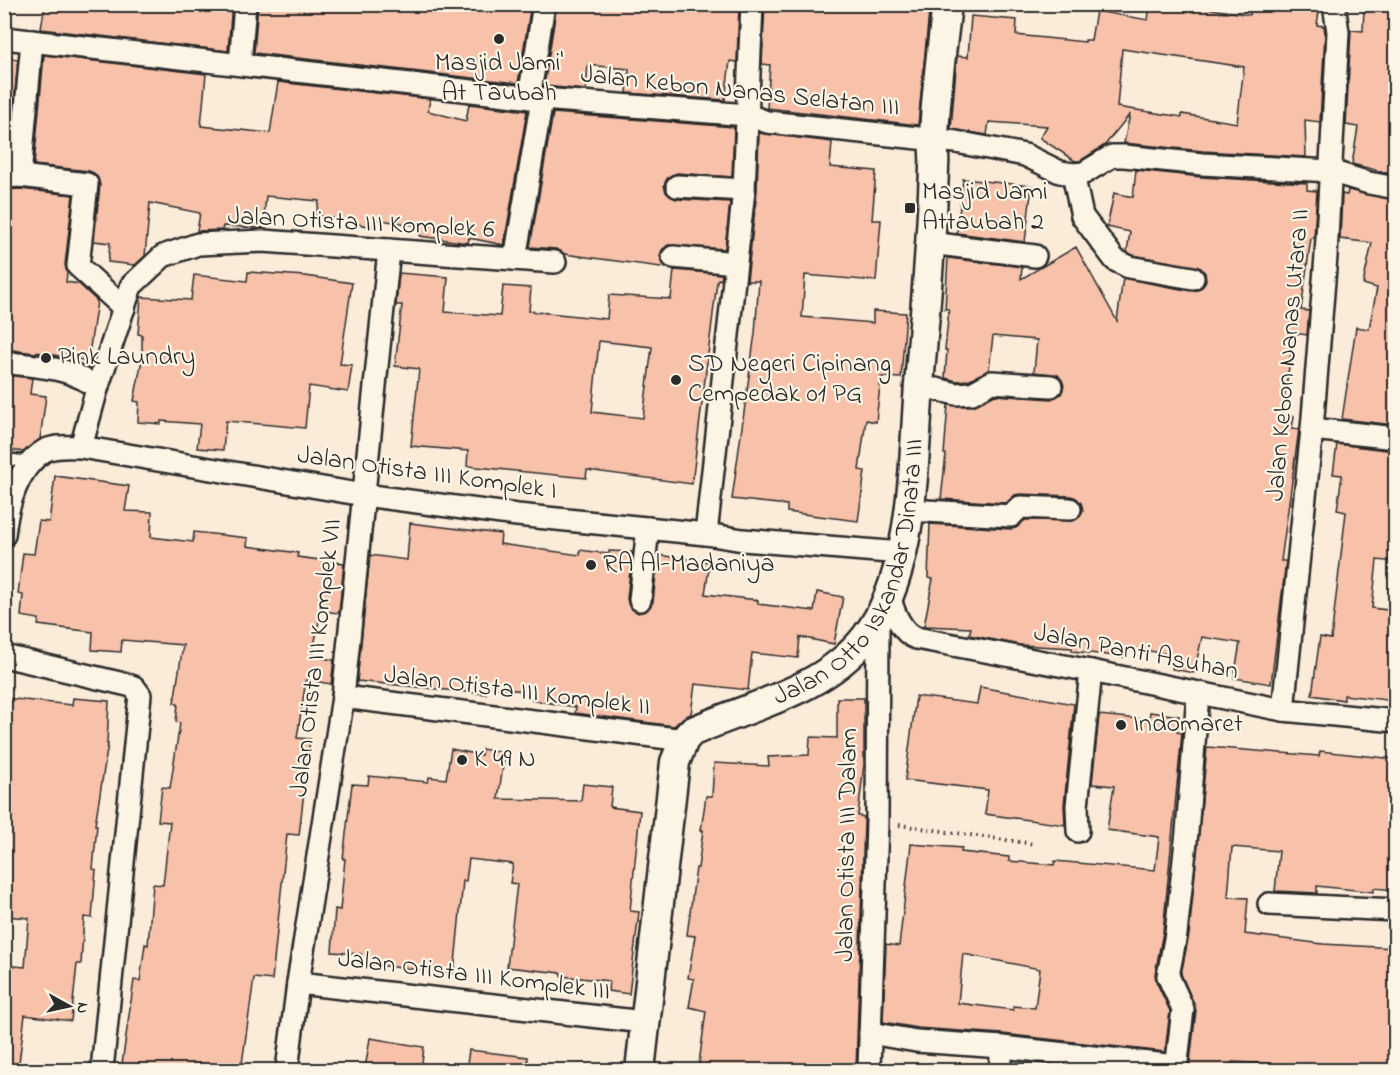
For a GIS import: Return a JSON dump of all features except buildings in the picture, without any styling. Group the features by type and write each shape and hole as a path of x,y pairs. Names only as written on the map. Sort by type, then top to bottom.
{"street":[{"path":"240,64 245,4"},
{"path":"515,259 536,98 544,4"},
{"path":"706,534 744,190 752,4"},
{"name":"Jalan Otto Iskandar Dinata III","path":"684,740 691,732 807,686 846,657 864,640 884,609 901,553 909,510 930,243 934,141 947,4"},
{"name":"Jalan Kebon Nanas Utara II","path":"1283,710 1326,256 1338,32 1334,4"},
{"name":"Jalan Kebon Nanas Selatan III","path":"4,38 536,98 748,115 767,122 956,142 1025,155 1060,172 1073,174"},
{"path":"32,41 12,177 87,184 78,267 124,308"},
{"path":"1193,278 1129,267 1115,260 1082,216 1073,174 1084,172 1112,156 1202,164 1330,171 1395,188"},
{"path":"676,186 744,190"},
{"name":"Jalan Otista III Komplek 6","path":"81,447 97,389 131,286 163,256 198,244 262,241 555,262"},
{"path":"930,243 1035,256"},
{"name":"Jalan Otista III Komplek VII","path":"287,1071 298,983 343,697 389,250"},
{"path":"674,257 736,263"},
{"path":"4,362 76,374 88,380 97,389"},
{"path":"919,389 936,389 956,394 972,393 992,382 1051,386"},
{"path":"1311,429 1395,438"},
{"name":"Jalan Otista III Komplek I","path":"4,535 7,512 19,480 32,462 45,451 59,447 81,447 364,495 517,515 706,534 743,540 901,553"},
{"path":"909,510 1011,516 1020,507 1070,509"},
{"path":"639,600 648,528"},
{"name":"Jalan Panti Asuhan","path":"884,609 892,608 910,636 1283,710 1395,721"},
{"name":"Jalan Otista III Dalam","path":"869,1071 884,609"},
{"path":"4,656 134,687 140,695 102,1071"},
{"path":"1078,831 1077,806 1091,671"},
{"path":"870,1033 916,1041 1002,1047 1080,1063 1176,1068 1183,1009 1168,976 1176,934 1187,832 1198,694"},
{"name":"Jalan Otista III Komplek II","path":"343,697 684,740"},
{"path":"640,1071 675,762 684,740"},
{"path":"1269,904 1395,910"},
{"name":"Jalan Otista III Komplek III","path":"298,983 644,1022"},
{"path":"1000,1071 1002,1047"}],"lane":[{"path":"4,459 32,462"}],"path":[{"path":"877,822 1034,844"}],"place":[{"name":"Masjid Jami' At Taubah","path":"499,39"},
{"name":"Masjid Jami Attaubah 2","path":"910,208"},
{"name":"Pink Laundry","path":"46,358"},
{"name":"SD Negeri Cipinang Cempedak 01 PG","path":"676,380"},
{"name":"RA Al-Madaniya","path":"591,565"},
{"name":"Indomaret","path":"1121,725"},
{"name":"K 49 N","path":"462,760"}]}
